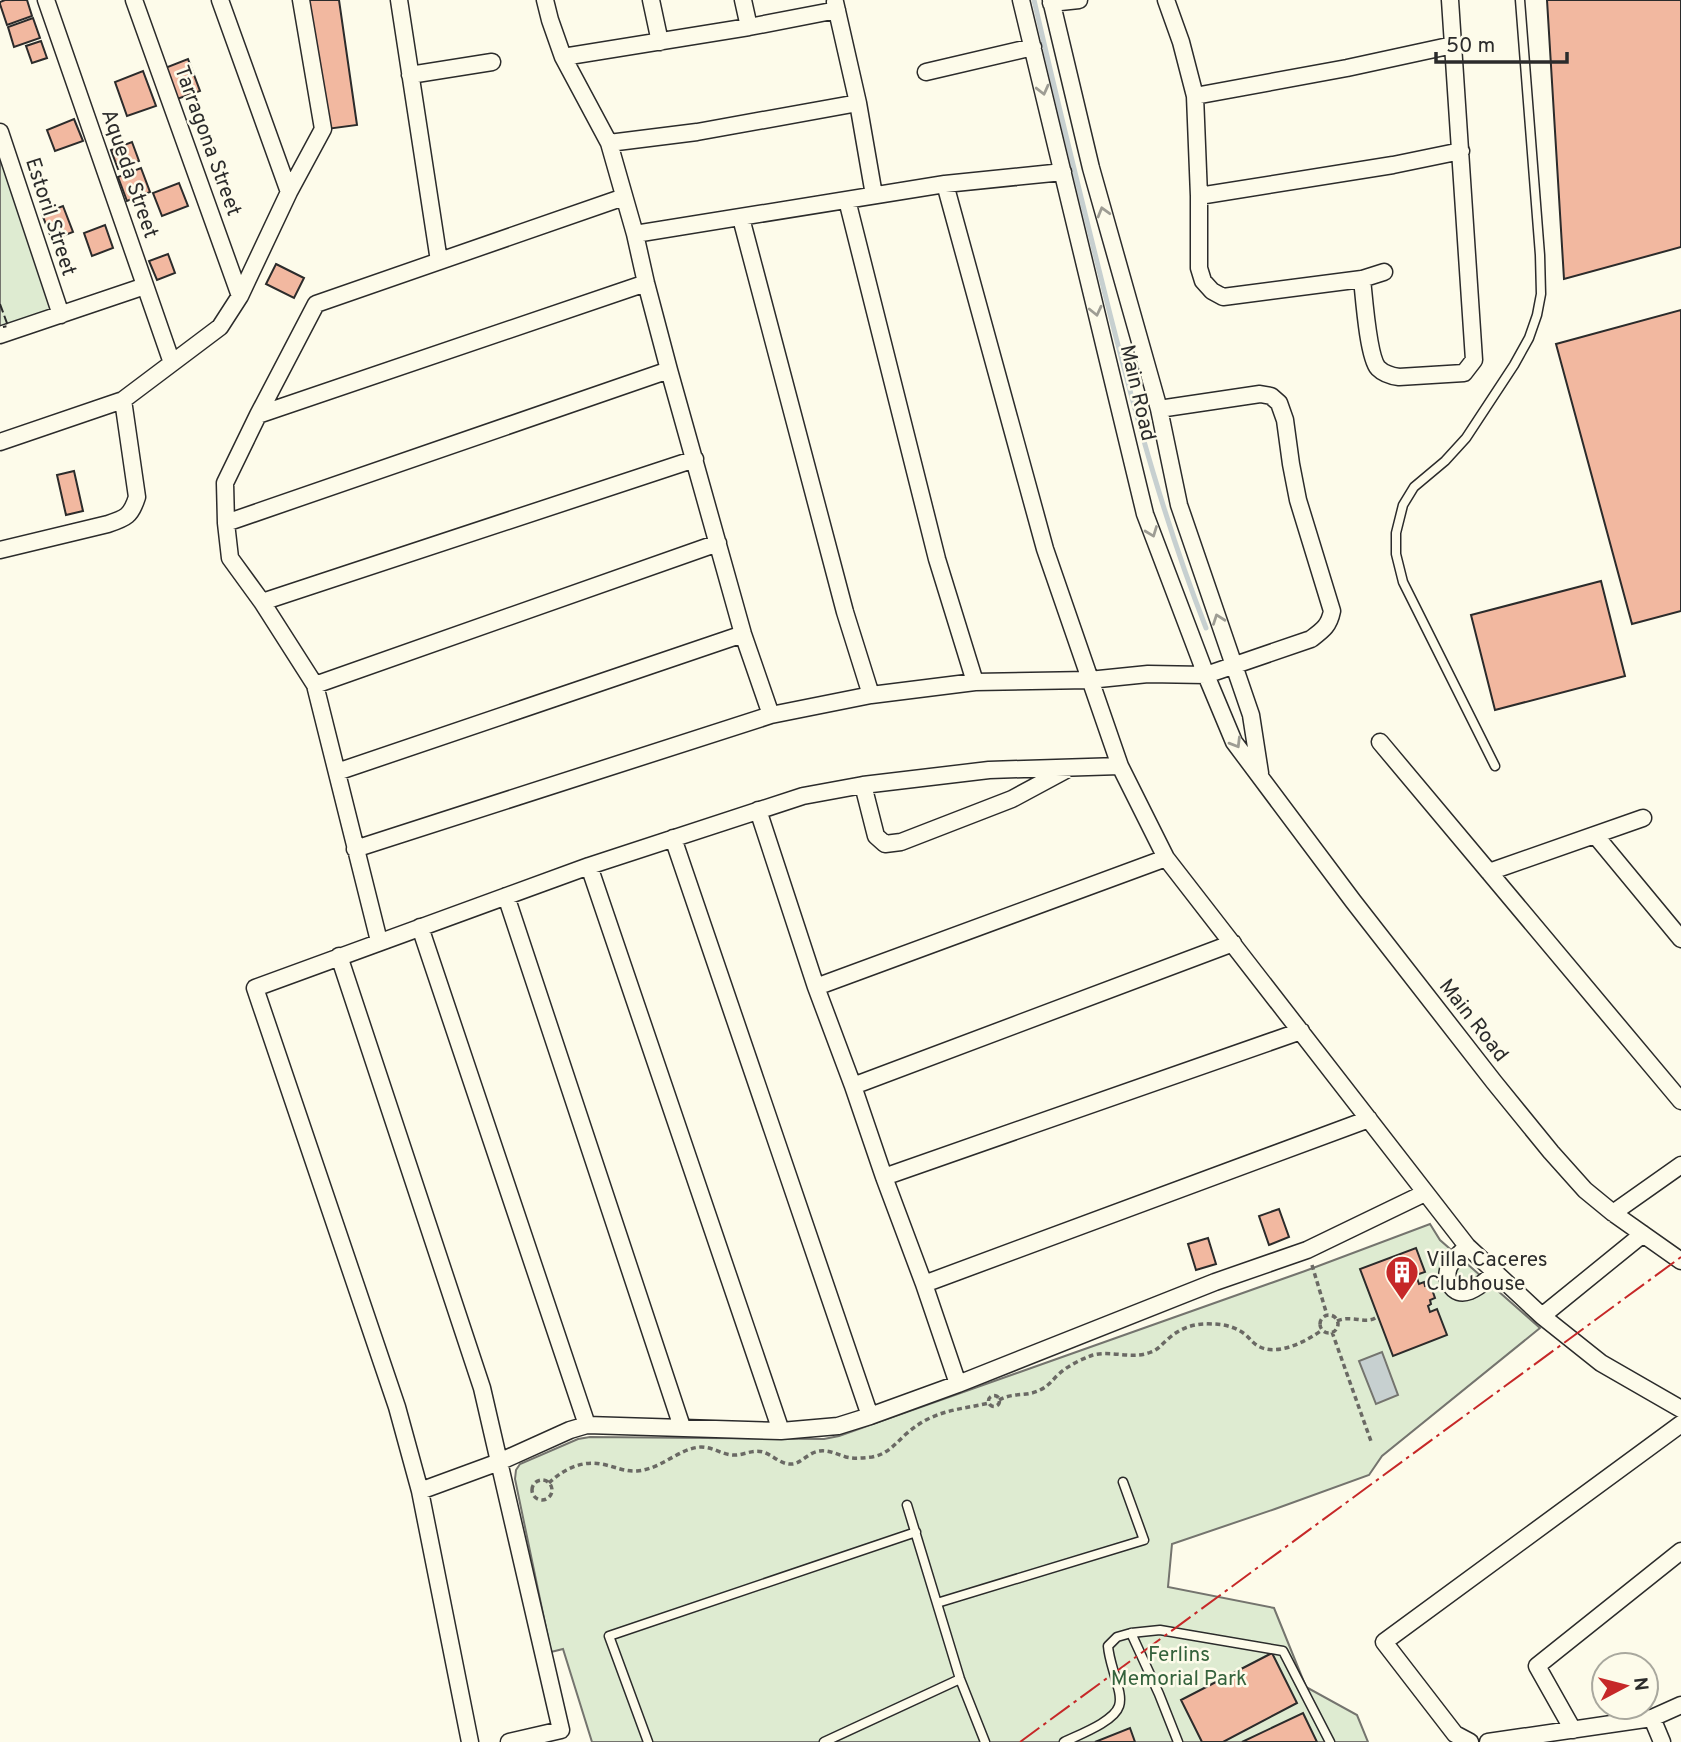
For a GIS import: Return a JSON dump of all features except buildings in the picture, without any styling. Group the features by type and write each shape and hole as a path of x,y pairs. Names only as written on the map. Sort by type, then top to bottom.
{"street":[{"name":"Aqueda Street","path":"46,0 172,363"},
{"name":"Tarragona Street","path":"134,0 240,296"},
{"path":"220,0 289,192"},
{"path":"0,442 122,400 220,327 240,296 289,192 323,129 301,0"},
{"path":"399,0 439,261"},
{"path":"545,0 564,57 609,143 635,234 668,370 743,634 771,715"},
{"path":"651,0 660,41"},
{"path":"743,0 749,27"},
{"name":"Main Road","path":"1021,0 1145,514 1234,742 1353,901 1502,1092 1576,1180 1613,1213 1681,1261"},
{"path":"1051,1 1079,0"},
{"path":"1166,0 1181,42 1195,96 1199,268 1203,281 1212,291 1223,297 1362,279 1384,272"},
{"path":"1362,279 1371,348 1377,367 1388,375 1399,377 1464,373 1474,360 1450,0"},
{"name":"Main Road","path":"1051,1 1091,168 1159,409 1179,505 1251,715 1261,779"},
{"path":"564,57 749,27 836,5 858,103 874,195"},
{"path":"1195,96 1348,68 1453,45"},
{"path":"926,72 1033,47"},
{"path":"410,75 492,62"},
{"path":"609,143 696,132 858,103"},
{"name":"Estoril Street","path":"0,132 61,315"},
{"path":"1199,196 1393,165 1461,151"},
{"path":"635,234 945,184 1063,172"},
{"path":"945,184 1045,549 1120,766 1166,858 1467,1246 1542,1316 1601,1363 1681,1409"},
{"path":"379,941 315,685 262,602 230,558 225,483 316,304 624,197"},
{"path":"847,200 937,559 975,682"},
{"path":"741,218 845,612 871,695"},
{"path":"258,415 646,283"},
{"path":"0,335 145,286"},
{"path":"226,523 668,370"},
{"path":"355,849 771,715 871,695 975,682 1089,680 1148,674 1206,675 1311,639 1329,622 1332,611 1298,500 1285,420 1279,403 1270,396 1260,394 1159,409"},
{"path":"0,550 108,524 123,519 132,510 137,498 122,400"},
{"path":"262,602 695,459"},
{"path":"315,685 718,543"},
{"path":"337,772 743,634"},
{"path":"1380,742 1681,1101"},
{"path":"470,1742 420,1491 397,1407 255,988 589,866 803,796 863,785 989,770 1120,766"},
{"path":"863,785 876,835 885,844 901,842 1012,799 1069,769"},
{"path":"758,810 816,987 958,1384"},
{"path":"1489,872 1643,818"},
{"path":"1595,835 1681,939"},
{"path":"673,838 870,1416"},
{"path":"816,987 1166,858"},
{"path":"589,866 781,1431"},
{"path":"506,896 682,1427"},
{"path":"420,927 587,1425"},
{"path":"853,1086 1233,943"},
{"path":"339,956 482,1388 561,1730 509,1742"},
{"path":"884,1177 1301,1031"},
{"path":"924,1284 1369,1119"},
{"path":"1613,1213 1681,1165"},
{"path":"420,1491 587,1425 781,1431 838,1426 958,1384 1215,1282 1307,1250 1425,1193"},
{"path":"1542,1316 1643,1234"},
{"path":"1467,1246 1448,1270 1451,1286 1461,1292 1472,1291 1495,1273"},
{"path":"1470,1742 1455,1734 1384,1642 1681,1424"},
{"path":"1573,1730 1537,1666 1681,1551"},
{"path":"1660,1714 1681,1705"},
{"path":"1488,1742 1632,1721"},
{"path":"1653,1721 1662,1742"}],"lane":[{"path":"1495,766 1403,582 1395,554 1396,533 1403,505 1414,487 1445,461 1466,438 1514,365 1538,315 1541,254 1520,0"},
{"path":"937,1603 1144,1540 1124,1482"},
{"path":"907,1505 960,1679 985,1742"},
{"path":"648,1742 609,1636 916,1532"},
{"path":"1063,1742 1102,1723 1116,1710 1119,1703 1118,1686 1108,1646 1117,1637 1160,1630 1283,1651 1329,1742"},
{"path":"1131,1633 1178,1742"},
{"path":"824,1742 960,1679"}],"path":[{"path":"1307,1250 1327,1315"},
{"path":"1322,1330 1332,1332 1338,1326 1332,1315 1327,1315"},
{"path":"1322,1330 1321,1321 1327,1315"},
{"path":"1337,1321 1348,1317 1372,1320 1378,1316"},
{"path":"549,1483 560,1473 584,1464 643,1471 698,1447 731,1455 760,1451 789,1464 795,1464 818,1451 853,1458 873,1457 889,1451 909,1431 932,1417 950,1410 989,1403 993,1396 999,1399 1013,1394 1037,1392 1069,1366 1091,1356 1107,1353 1134,1356 1149,1353 1180,1330 1194,1325 1218,1324 1233,1327 1266,1349 1305,1342 1322,1330"},
{"path":"1332,1332 1372,1444"},
{"path":"540,1480 549,1483 551,1490 547,1498 535,1498 532,1492 534,1483 540,1480"}],"green space":[{"path":"0,156 54,310 0,329"},
{"name":"Ferlins Memorial Park","path":"1430,1224 1440,1240 1540,1328 1382,1456 1369,1475 1172,1544 1168,1587 1274,1608 1306,1687 1357,1715 1368,1742 592,1742 563,1649 551,1652 515,1479 520,1464 578,1439 590,1437 824,1439 839,1436"}],"shaded area":[{"path":"1382,1352 1398,1395 1376,1404 1359,1361"}],"waterway":[{"path":"1034,0 1131,393 1165,512 1206,628"}],"fence":[{"path":"0,304 8,326 3,327"}],"power":[{"path":"1020,1742 1681,1257"}],"place":[{"name":"Villa Caceres Clubhouse","path":"1402,1302"}]}
